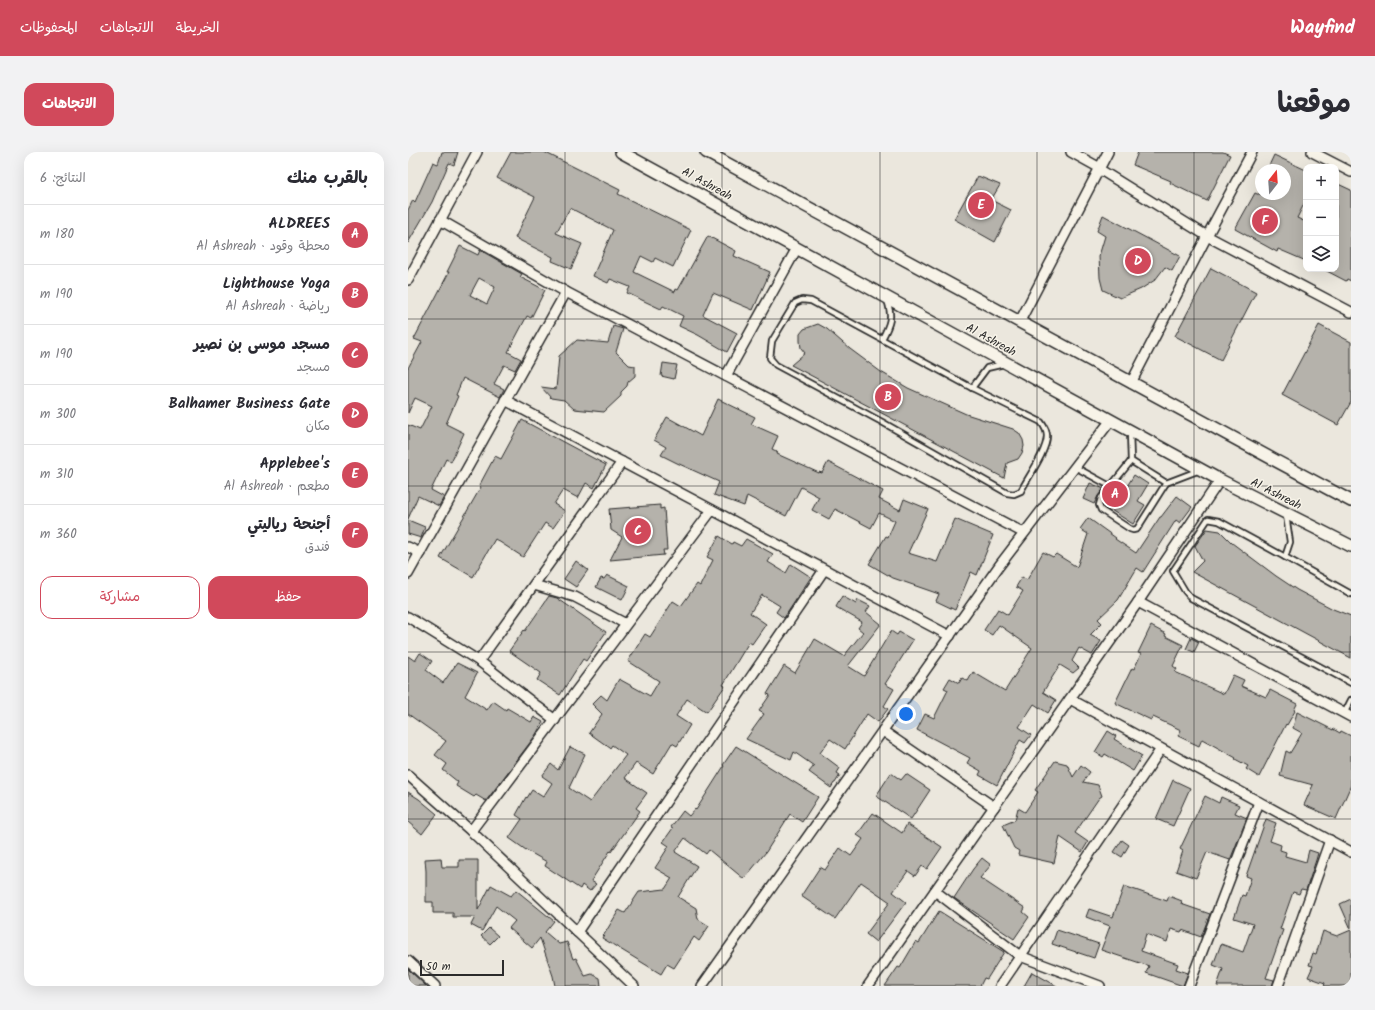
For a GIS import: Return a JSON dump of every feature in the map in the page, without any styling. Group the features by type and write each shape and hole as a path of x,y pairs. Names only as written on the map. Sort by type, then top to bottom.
{"street":[{"path":"408,280 476,152"},
{"name":"Al Ashreah","path":"621,152 1220,480 1351,546"},
{"path":"706,152 1351,501"},
{"path":"1071,152 1207,236 1351,312"},
{"path":"1020,321 1108,152"},
{"path":"1131,383 1252,152"},
{"path":"1312,152 1351,172"},
{"path":"440,220 566,292 1024,533"},
{"path":"726,376 797,248"},
{"path":"408,574 566,292"},
{"path":"505,400 950,636"},
{"path":"702,986 999,566 1111,420"},
{"path":"479,661 622,462"},
{"path":"868,986 1138,602 1220,480"},
{"path":"472,831 712,510"},
{"path":"408,547 420,553"},
{"path":"577,932 824,570"},
{"path":"534,584 575,597 626,624"},
{"path":"1138,602 1347,716"},
{"path":"408,617 479,661 555,720"},
{"path":"1070,699 1351,852"},
{"path":"883,730 994,807"},
{"path":"1000,986 1161,749"},
{"path":"408,775 472,831 634,986"},
{"path":"1189,986 1259,802"},
{"path":"1278,986 1330,840"},
{"path":"935,891 1020,956 1100,986"},
{"path":"408,961 435,986"}],"lane":[{"path":"882,339 889,326 891,311 885,296"},
{"path":"802,300 811,301 972,388 1041,422 1046,428 1046,446 1021,491 1014,494 1007,493 882,422 776,365 770,358 772,340 795,303 802,300"},
{"path":"972,388 987,368 1007,363"},
{"path":"1130,430 1131,461 1101,498 1099,505 1101,510 1130,530 1137,529 1166,483 1202,470"},
{"path":"1131,461 1166,483"},
{"path":"1075,467 1110,486"},
{"path":"1285,557 1290,542 1286,513"},
{"path":"1351,594 1219,522 1208,519 1174,571 1185,591 1191,598 1351,683"},
{"path":"1347,716 1351,700"}],"building":[{"path":"442,152 458,152 454,165 449,163 432,202 408,243 408,210 413,200 415,202 433,162 438,164"},
{"path":"511,152 544,152 620,190 618,194 691,230 673,267 655,258 653,262 641,256 634,272 675,292 676,289 678,290 708,236 736,251 734,256 770,272 753,310 713,293 703,315 737,333 727,352 679,326 683,316 663,306 661,309 627,293 630,287 610,279 608,283 593,276 613,230 570,208 556,233 582,244 571,269 552,261 553,257 515,238 535,197 497,178"},
{"path":"1138,152 1223,152 1230,155 1207,201 1170,183 1171,181 1133,165"},
{"path":"1274,155 1303,169 1303,206 1297,218 1303,221 1303,260 1278,249 1277,252 1235,229 1255,193 1255,200 1291,200 1291,164 1270,164"},
{"path":"978,176 1000,185 991,200 1011,210 995,242 954,219"},
{"path":"1339,184 1351,190 1351,281 1347,279 1346,281 1329,272 1339,272"},
{"path":"1103,215 1180,256 1172,271 1165,267 1155,280 1141,289 1120,298 1103,290 1100,278 1099,256 1105,236 1097,231"},
{"path":"460,246 478,255 480,250 522,274 520,277 545,290 531,318 527,316 508,352 521,359 515,370 504,365 494,384 504,389 500,397 463,378 456,395 458,396 446,424 464,433 451,462 446,459 431,490 444,497 439,506 418,496 408,519 408,425 420,430 432,406 415,398 408,413 408,368 422,342 414,339 449,272 447,272","holes":["479,278 495,287 487,304 470,295"]},
{"path":"1211,268 1256,292 1221,360 1175,336"},
{"path":"818,324 827,329 850,349 881,372 908,388 966,414 1013,429 1019,433 1023,440 1024,446 1022,453 1018,459 1007,463 1004,478 791,365 805,353 801,348 800,334 804,329"},
{"path":"1319,325 1351,342 1351,402 1338,425 1282,395"},
{"path":"613,326 623,329 616,352 629,365 635,366 635,376 628,382 627,386 621,392 621,396 604,412 574,409 564,400 551,398 541,387 556,389 559,356 577,340 608,343"},
{"path":"663,363 677,365 674,379 661,376"},
{"path":"718,399 755,417 751,424 778,436 772,449 778,452 777,454 819,473 822,473 828,462 883,491 879,499 900,510 904,499 928,509 908,553 937,562 955,519 993,535 977,575 971,572 955,610 936,601 939,594 893,578 869,564 886,536 888,537 895,521 879,513 871,528 835,509 829,519 812,510 819,497 801,487 786,516 747,496 744,506 714,495 719,482 661,455 666,447 654,440 667,417 701,436"},
{"path":"522,420 606,465 594,488 586,483 578,498 563,490 554,504 565,511 553,528 545,523 523,557 495,539 473,577 440,558 481,487 479,486 495,456 501,459"},
{"path":"1134,475 1148,484 1138,501 1145,505 1133,524 1103,505 1104,500 1116,486 1124,491"},
{"path":"1090,483 1104,489 1094,504 1083,499"},
{"path":"1177,496 1192,507 1180,523 1176,520 1143,572 1137,568 1118,600 1098,619 1102,623 1090,635 1101,641 1092,655 1079,648 1072,661 1079,668 1073,673 1060,665 1043,692 1056,700 1048,713 1034,704 1019,727 1031,735 1025,743 1020,740 997,785 979,775 981,771 967,763 970,758 917,730 925,714 934,718 948,690 944,688 950,678 959,683 962,678 968,681 973,672 1005,691 1032,648 999,625 992,635 984,630 998,609 1008,615 1023,591 1016,587 1022,577 1027,580 1043,552 1053,557 1056,554 1077,567 1088,534 1080,529 1088,518 1136,553 1160,517"},
{"path":"660,505 660,509 664,508 667,550 663,550 664,555 610,560 622,537 611,530 609,509"},
{"path":"408,520 425,527 421,538 408,534"},
{"path":"1207,529 1220,531 1232,543 1297,590 1333,609 1351,616 1351,658 1192,572 1203,561 1195,546"},
{"path":"719,536 732,544 733,542 741,546 746,539 773,554 768,562 786,573 791,564 811,577 784,618 776,612 780,606 762,595 750,613 766,624 752,644 749,642 723,685 725,686 707,712 687,699 676,716 690,725 677,746 672,743 653,774 636,763 625,778 647,793 636,808 640,811 611,852 610,851 591,881 596,884 590,891 582,885 580,889 545,866 547,862 509,838 522,819 516,815 526,797 527,798 532,790 543,797 552,783 542,776 551,764 558,770 570,747 585,754 569,788 590,802 626,755 612,745 610,748 589,733 602,714 592,704 601,695 607,700 619,679 650,696 659,681 628,661 645,634 650,637 673,601 681,606 697,584 700,586 713,560 707,557"},
{"path":"576,561 588,570 576,587 564,579"},
{"path":"607,575 629,586 622,600 596,587 601,578 604,579"},
{"path":"549,596 557,598 606,632 586,661 583,659 560,695 537,680 541,673 509,651"},
{"path":"842,596 856,604 858,600 870,606 866,612 881,624 848,666 864,676 891,631 897,635 899,632 913,640 885,684 894,689 884,706 888,709 878,722 867,714 845,749 830,739 820,753 840,768 837,773 840,775 831,788 809,772 814,766 794,752 791,760 746,739 764,714 759,711 770,695 767,694 784,666 795,673 815,639 844,656 863,632 858,628 862,622 836,607"},
{"path":"1151,626 1166,634 1165,636 1183,645 1173,666 1177,669 1175,672 1224,694 1233,675 1244,680 1241,686 1266,697 1270,690 1297,704 1294,710 1295,711 1287,725 1286,724 1259,777 1246,769 1248,766 1235,759 1236,758 1202,739 1199,746 1178,736 1181,730 1153,717 1151,720 1115,703 1132,668 1134,669 1141,654 1138,653"},
{"path":"1191,638 1199,642 1194,652 1186,649"},
{"path":"420,653 432,661 426,670 443,683 457,663 477,673 465,696 487,710 493,701 506,710 507,708 531,722 534,717 543,722 535,736 486,801 476,795 474,797 456,786 458,782 443,770 447,764 435,755 446,741 408,714 408,656 415,661"},
{"path":"1297,712 1333,730 1340,733 1341,731 1351,736 1351,785 1336,819 1304,805 1313,785 1280,776 1286,751 1290,753 1302,733 1293,728"},
{"path":"1108,731 1116,736 1114,739 1142,756 1133,771 1105,754 1103,757 1095,752"},
{"path":"736,746 818,797 802,822 790,814 766,852 744,879 709,850 706,854 685,838 675,852 697,866 678,897 696,908 698,919 709,926 699,941 694,937 674,968 667,964 661,974 602,938 619,910 625,913 639,892 665,889 672,878 655,868 669,846 663,842 673,828 671,827 683,811 689,816 695,809 696,810"},
{"path":"1055,761 1067,764 1073,777 1081,765 1090,772 1083,782 1098,785 1102,796 1099,798 1075,833 1088,842 1082,852 1060,837 1054,863 1018,855 1019,851 1014,848 1003,825 1015,820 1018,808 1025,812 1038,792 1035,790"},
{"path":"891,773 901,780 906,774 930,790 911,819 876,796"},
{"path":"1173,780 1190,788 1173,826 1156,819"},
{"path":"408,792 437,814 422,834 408,822"},
{"path":"1205,796 1219,803 1221,797 1239,805 1235,813 1247,818 1230,860 1207,852 1196,878 1176,871 1183,851 1180,849"},
{"path":"873,813 902,833 907,824 942,847 927,869 922,866 915,876 908,871 893,892 906,902 876,942 866,934 890,902 861,882 835,919 801,896 820,867 825,870 840,848 851,856 863,839 857,835"},
{"path":"1266,819 1276,823 1270,841 1281,845 1280,850 1286,852 1285,856 1306,862 1309,850 1318,853 1316,860 1306,890 1301,889 1299,894 1293,892 1280,929 1283,930 1266,978 1274,980 1272,986 1217,986 1223,969 1213,965 1221,944 1243,952 1253,924 1234,918 1242,895 1245,896 1251,878 1246,876"},
{"path":"1122,840 1129,845 1122,857 1114,852"},
{"path":"441,858 442,867 459,867 459,860 478,860 478,910 491,885 511,896 516,890 554,921 545,932 559,944 567,942 573,959 576,958 585,976 592,974 600,978 601,986 555,986 540,938 532,948 509,928 515,921 496,906 482,931 471,925 475,917 453,917 453,913 433,913 433,902 426,902 425,859"},
{"path":"982,858 991,865 980,878 1025,908 1023,912 1029,917 1014,939 954,898"},
{"path":"1124,886 1167,901 1169,896 1182,901 1181,904 1210,914 1201,937 1182,930 1181,932 1171,929 1167,942 1146,934 1141,951 1178,964 1176,969 1188,973 1183,986 1146,973 1149,966 1101,950 1110,926 1086,917 1089,909 1113,917"},
{"path":"1351,899 1351,929 1340,904"},
{"path":"939,911 1004,952 987,979 984,978 980,986 885,986 898,967 900,968 916,941 919,943"},
{"path":"489,928 498,936 490,944 481,936"},
{"path":"1057,930 1099,944 1094,958 1052,944"},
{"path":"1351,930 1351,986 1324,986 1325,983 1308,977 1313,966 1309,965 1313,953 1316,954 1323,931 1337,936"},
{"path":"408,969 426,986 408,986"},
{"path":"1032,972 1057,986 1024,986"}],"place":[{"name":"Applebee's","path":"981,205"},
{"name":"أجنحة رياليتي","path":"1265,221"},
{"name":"Balhamer Business Gate","path":"1138,261"},
{"name":"Lighthouse Yoga","path":"888,397"},
{"name":"ALDREES","path":"1115,494"},
{"name":"مسجد موسى بن نصير","path":"638,531"}]}
